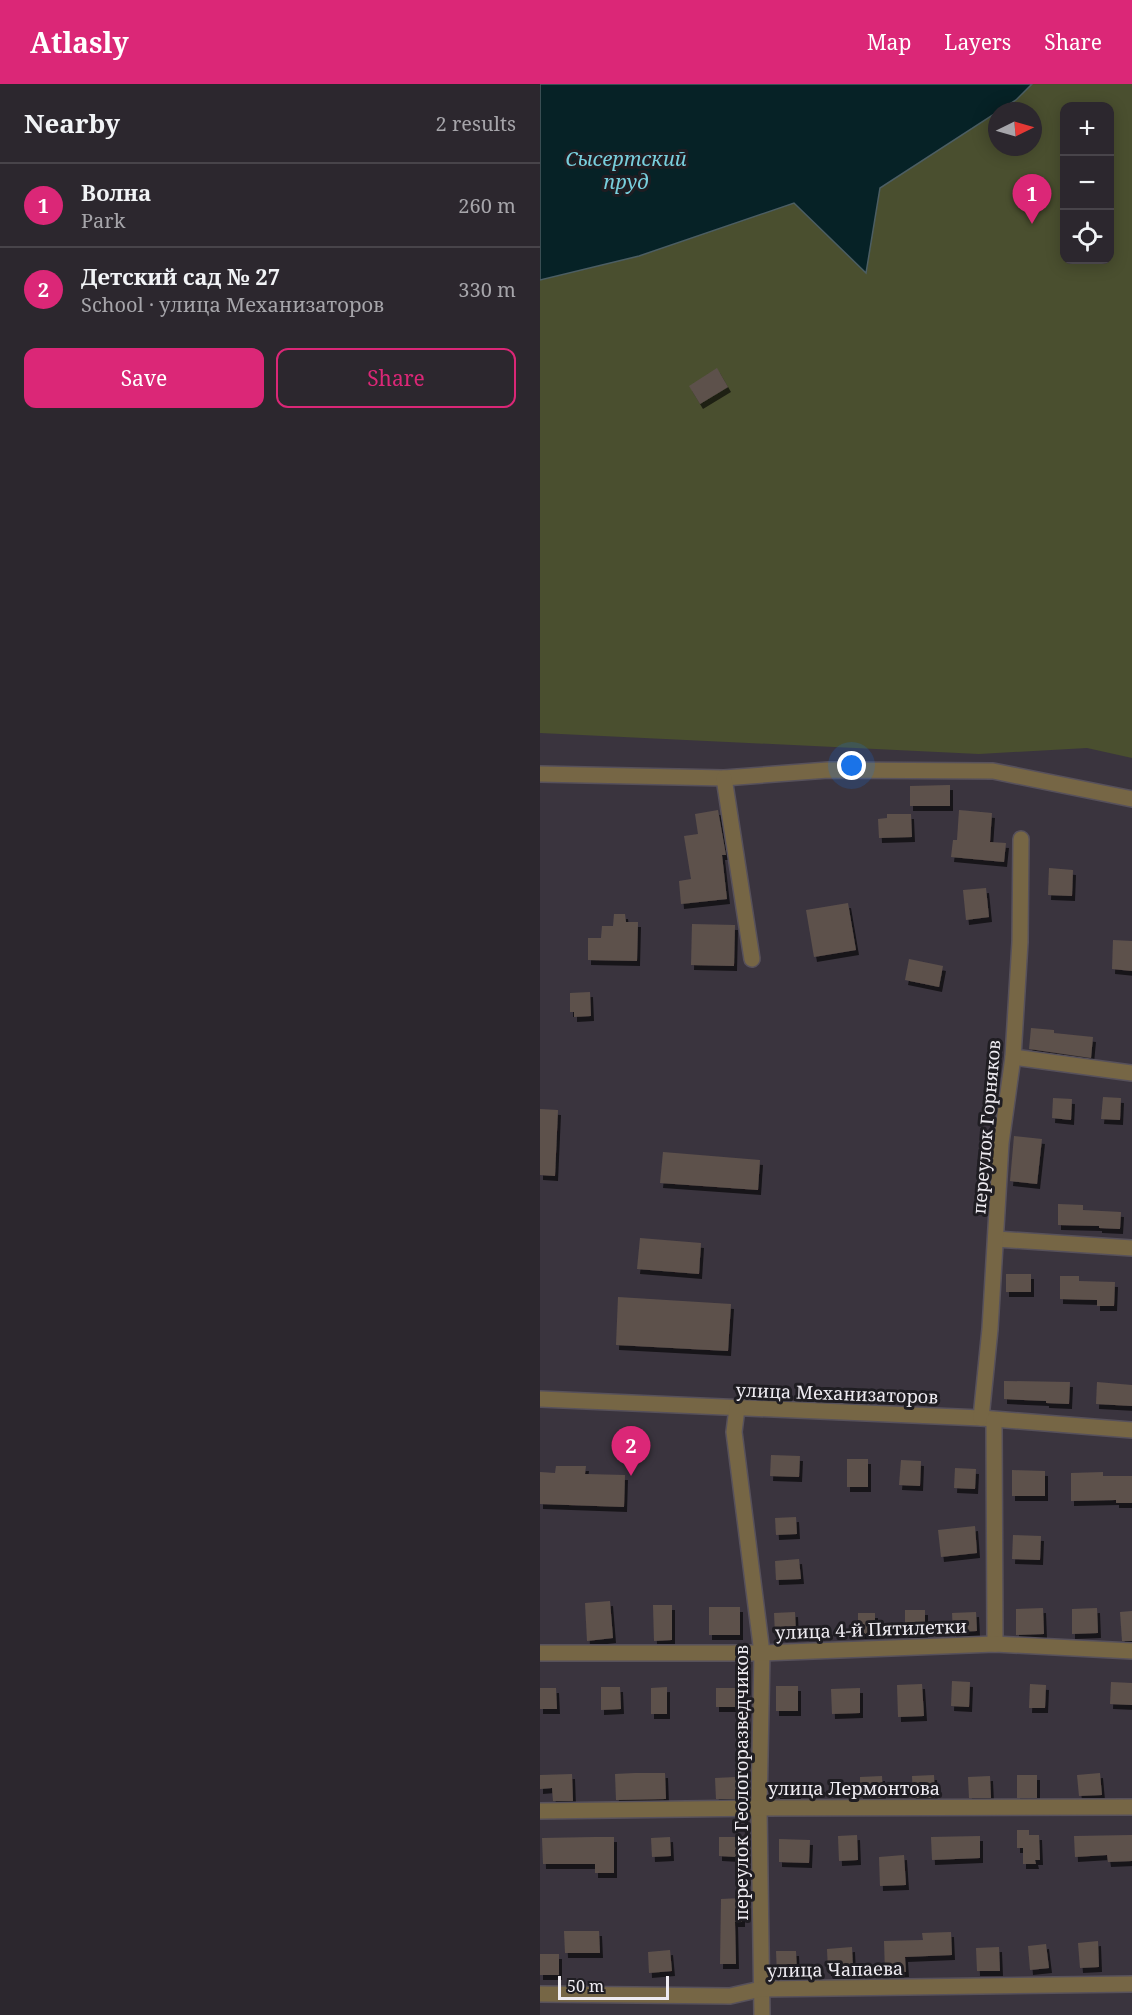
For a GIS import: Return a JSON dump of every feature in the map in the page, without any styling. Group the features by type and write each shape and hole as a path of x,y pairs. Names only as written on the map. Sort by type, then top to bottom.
{"street":[{"path":"540,774 724,778 828,770 993,771 1132,799"},
{"path":"724,778 752,959"},
{"name":"переулок Горняков","path":"996,1644 988,1419 1001,1143 1013,1058 1020,942 1021,839"},
{"path":"1013,1058 1132,1073"},
{"path":"996,1239 1132,1248"},
{"name":"улица Механизаторов","path":"540,1399 988,1419 1132,1430"},
{"name":"переулок Геологоразведчиков","path":"737,1408 734,1432 762,1653 759,1808 762,2015"},
{"name":"улица 4-й Пятилетки","path":"540,1653 762,1653 996,1644 1132,1651"},
{"name":"улица Лермонтова","path":"540,1811 1132,1807"},
{"name":"улица Чапаева","path":"540,1994 730,1996 761,1989 1132,1984"}],"green space":[{"path":"1032,84 1132,84 1132,758 1087,748 979,754 540,733 540,280 639,256 794,203 866,273 880,188 988,118 988,156 1042,156 1042,102 1013,102"}],"water":[{"name":"Сысертский пруд","path":"540,84 1032,84 1013,102 988,102 988,118 880,188 866,273 794,203 639,256 540,280"}],"building":[{"path":"717,368 728,387 700,404 689,386"},
{"path":"950,785 950,806 910,806 910,786"},
{"path":"718,810 726,855 722,855 727,899 681,904 679,881 691,879 684,836 698,834 695,814"},
{"path":"959,810 992,813 990,842 1006,843 1004,862 951,857 953,840 957,840"},
{"path":"887,814 911,814 912,837 879,838 878,819 887,818"},
{"path":"1049,868 1073,870 1072,896 1048,895"},
{"path":"986,888 989,917 966,920 963,890"},
{"path":"848,903 856,950 814,957 806,910"},
{"path":"614,914 625,914 626,922 638,922 637,961 588,960 588,938 601,938 602,926 613,926"},
{"path":"692,924 735,925 734,966 691,965"},
{"path":"1113,940 1132,941 1132,971 1112,969"},
{"path":"909,959 943,966 939,987 905,980"},
{"path":"590,992 591,1016 574,1017 574,1012 570,1012 570,993"},
{"path":"1031,1028 1093,1037 1091,1058 1029,1049"},
{"path":"1103,1097 1121,1098 1120,1120 1101,1119"},
{"path":"1053,1098 1072,1099 1071,1120 1052,1118"},
{"path":"540,1109 558,1110 555,1176 540,1175"},
{"path":"1014,1136 1042,1139 1037,1184 1010,1181"},
{"path":"663,1152 760,1160 758,1190 660,1183"},
{"path":"1058,1204 1083,1205 1083,1210 1121,1212 1120,1229 1058,1225"},
{"path":"640,1238 701,1243 699,1274 637,1269"},
{"path":"1006,1274 1031,1274 1031,1292 1006,1292"},
{"path":"1060,1276 1079,1276 1079,1281 1115,1282 1114,1306 1097,1306 1097,1300 1060,1299"},
{"path":"618,1297 731,1304 728,1351 616,1345"},
{"path":"1004,1381 1070,1382 1069,1404 1004,1399"},
{"path":"1097,1382 1132,1385 1132,1406 1096,1404"},
{"path":"771,1455 800,1456 799,1477 770,1476"},
{"path":"847,1459 868,1459 868,1487 847,1487"},
{"path":"901,1460 921,1461 920,1486 899,1485"},
{"path":"556,1466 586,1466 585,1474 625,1475 624,1507 540,1504 540,1472 555,1473"},
{"path":"955,1468 976,1469 975,1489 954,1488"},
{"path":"1012,1470 1045,1471 1045,1496 1012,1496"},
{"path":"1103,1472 1103,1476 1132,1476 1132,1503 1116,1503 1116,1500 1071,1501 1071,1473"},
{"path":"796,1517 797,1534 776,1535 775,1518"},
{"path":"975,1526 977,1553 941,1557 938,1530"},
{"path":"1013,1535 1041,1536 1040,1560 1012,1559"},
{"path":"799,1559 801,1579 776,1580 775,1561"},
{"path":"610,1601 613,1638 587,1641 585,1603"},
{"path":"653,1605 672,1605 672,1640 654,1641"},
{"path":"709,1607 740,1607 740,1635 709,1635"},
{"path":"1043,1608 1044,1634 1016,1635 1016,1609"},
{"path":"1097,1608 1098,1633 1072,1634 1072,1609"},
{"path":"905,1610 925,1610 925,1633 905,1633"},
{"path":"1132,1611 1132,1641 1122,1641 1120,1612"},
{"path":"795,1612 796,1633 775,1634 774,1613"},
{"path":"976,1612 977,1631 953,1632 952,1613"},
{"path":"858,1613 875,1613 875,1634 858,1634"},
{"path":"952,1681 970,1682 969,1707 951,1706"},
{"path":"1111,1682 1132,1683 1132,1705 1110,1704"},
{"path":"922,1684 924,1716 898,1717 897,1685"},
{"path":"1030,1684 1046,1685 1045,1708 1029,1708"},
{"path":"776,1686 798,1686 798,1711 776,1711"},
{"path":"601,1687 620,1687 621,1709 601,1710"},
{"path":"667,1687 667,1714 651,1714 651,1688"},
{"path":"540,1688 556,1688 557,1709 540,1709"},
{"path":"716,1688 736,1688 737,1707 716,1707"},
{"path":"860,1688 860,1713 832,1714 831,1689"},
{"path":"665,1773 666,1799 616,1800 615,1774"},
{"path":"1100,1773 1102,1795 1079,1796 1077,1775"},
{"path":"572,1774 573,1801 553,1801 552,1788 540,1789 540,1775"},
{"path":"934,1775 935,1798 913,1798 912,1776"},
{"path":"1017,1775 1037,1775 1037,1798 1017,1798"},
{"path":"882,1776 883,1798 860,1798 860,1777"},
{"path":"990,1776 991,1798 969,1798 968,1777"},
{"path":"736,1777 737,1799 716,1799 715,1778"},
{"path":"777,1782 798,1782 798,1798 777,1798"},
{"path":"1017,1830 1029,1830 1029,1835 1039,1835 1040,1860 1035,1860 1036,1864 1023,1864 1023,1848 1017,1848"},
{"path":"857,1835 858,1860 839,1861 838,1836"},
{"path":"1132,1835 1132,1861 1108,1862 1107,1855 1075,1857 1074,1836"},
{"path":"980,1836 980,1858 932,1860 931,1837"},
{"path":"614,1837 614,1873 595,1873 595,1864 543,1864 542,1838"},
{"path":"670,1837 671,1856 652,1857 651,1838"},
{"path":"719,1837 737,1837 737,1857 719,1856"},
{"path":"779,1839 810,1840 809,1863 779,1862"},
{"path":"904,1855 906,1885 880,1886 879,1857"},
{"path":"742,1898 742,1922 735,1922 736,1964 720,1964 721,1899"},
{"path":"564,1931 599,1931 600,1953 565,1953"},
{"path":"951,1932 952,1955 905,1957 906,1972 885,1973 884,1941 923,1940 922,1933"},
{"path":"1098,1941 1099,1967 1080,1968 1078,1943"},
{"path":"1046,1944 1049,1968 1030,1970 1028,1946"},
{"path":"852,1947 853,1969 828,1971 827,1949"},
{"path":"999,1947 1000,1971 977,1971 976,1948"},
{"path":"670,1950 672,1971 649,1973 648,1952"},
{"path":"776,1951 796,1951 797,1973 777,1974"},
{"path":"540,1954 559,1954 559,1975 540,1975"}],"place":[{"name":"Волна","path":"1032,224"},
{"name":"Детский сад № 27","path":"631,1476"}]}
